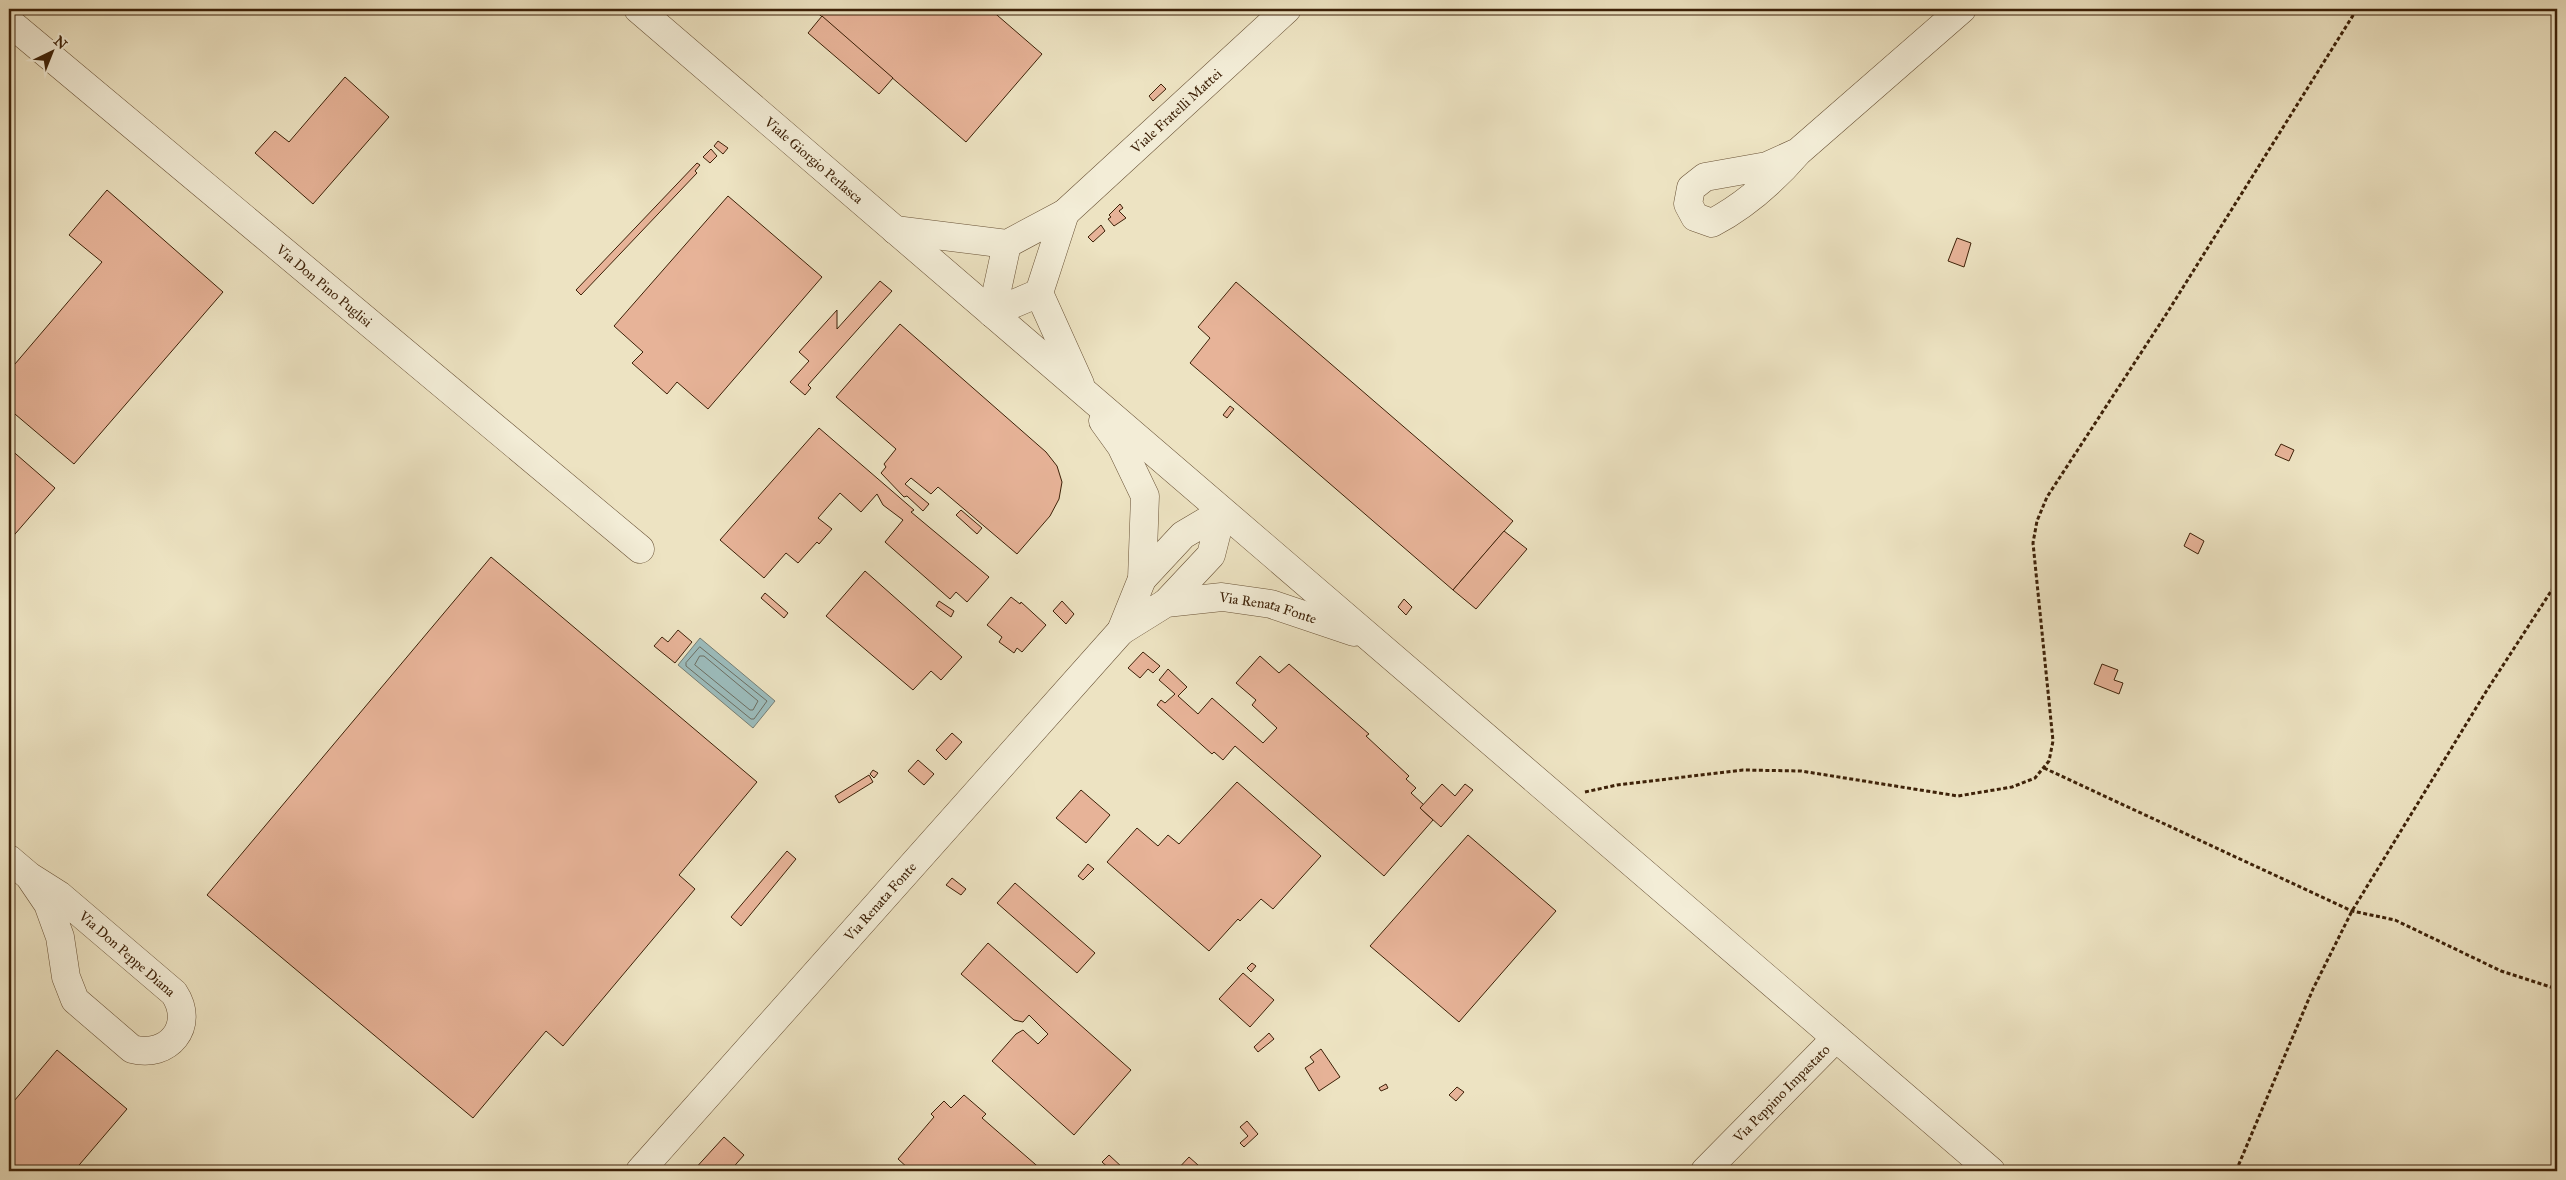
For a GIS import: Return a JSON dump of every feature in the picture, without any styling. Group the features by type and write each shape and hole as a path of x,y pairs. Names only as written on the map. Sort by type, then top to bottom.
{"street":[{"name":"Viale Giorgio Perlasca","path":"638,9 1084,393"},
{"name":"Viale Fratelli Mattei","path":"1008,244 1065,213 1287,9"},
{"path":"1798,152 1962,9"},
{"name":"Via Don Pino Puglisi","path":"9,22 640,549"},
{"name":"Viale Fratelli Mattei","path":"1039,293 1065,213"},
{"path":"895,230 1008,244 992,313"},
{"path":"992,313 1039,293 1084,393 1991,1171"},
{"name":"Via Renata Fonte","path":"1084,393 1121,446 1145,496 1142,579 1121,631"},
{"name":"Via Renata Fonte","path":"1142,579 1183,535 1222,512"},
{"name":"Via Renata Fonte","path":"640,1171 1121,631 1166,603 1212,555 1222,512"},
{"name":"Via Renata Fonte","path":"1166,603 1222,597 1272,604 1368,637"},
{"name":"Via Don Peppe Diana","path":"19,867 59,895 174,993 183,1011 183,1021 179,1031 165,1046 154,1051 143,1052 132,1049 75,1000 66,977 60,937 48,904 19,867"},
{"name":"Via Peppino Impastato","path":"1705,1171 1836,1038"}],"path":[{"path":"1558,799 1617,785 1743,770 1801,771 1958,796 2012,787 2035,778 2050,762 2053,741 2033,543 2037,521 2057,482 2167,313 2357,9"},
{"path":"2236,1171 2313,989 2352,911 2487,690 2557,582"},
{"path":"2044,768 2352,911 2395,920 2501,971 2557,989"}],"water":[{"path":"700,638 775,701 753,728 678,665"}],"building":[{"path":"813,9 990,9 1042,54 966,142"},
{"path":"822,16 893,78 879,94 808,33"},
{"path":"345,77 389,117 313,204 255,153 275,131 289,142"},
{"path":"1161,84 1166,89 1153,101 1149,96"},
{"path":"718,141 728,148 723,154 714,146"},
{"path":"711,149 717,156 710,163 703,157"},
{"path":"697,163 700,165 695,171 697,173 581,295 576,290"},
{"path":"107,190 223,292 74,464 9,409 9,371 102,262 69,235"},
{"path":"728,196 822,277 708,409 677,382 667,394 632,363 643,352 614,326"},
{"path":"1120,204 1123,208 1119,211 1126,218 1114,226 1108,219 1111,217 1109,215"},
{"path":"1101,225 1105,231 1093,242 1088,237"},
{"path":"1957,238 1971,243 1964,267 1948,261"},
{"path":"880,281 892,291 808,385 811,388 805,395 790,382 809,361 799,352 837,310 837,329"},
{"path":"1236,282 1513,521 1453,590 1190,363 1210,338 1198,327"},
{"path":"900,324 1046,452 1057,466 1062,482 1059,499 1050,516 1017,554 938,487 931,494 911,478 905,484 929,504 923,511 907,496 904,497 881,473 886,467 884,464 896,449 836,397"},
{"path":"1230,406 1234,409 1227,418 1223,415"},
{"path":"819,428 914,510 911,512 989,577 967,602 956,592 950,599 885,542 903,520 883,505 877,494 861,512 840,493 818,518 832,529 819,544 817,542 798,563 786,553 764,578 720,540"},
{"path":"2281,444 2294,450 2289,461 2275,455"},
{"path":"9,448 55,488 9,541"},
{"path":"961,510 982,528 977,534 956,515"},
{"path":"1504,531 1527,549 1476,609 1453,590"},
{"path":"2190,533 2204,541 2198,554 2184,546"},
{"path":"491,557 757,782 679,875 695,889 563,1046 546,1031 473,1118 207,895"},
{"path":"865,571 962,657 941,680 931,671 913,690 826,616"},
{"path":"765,593 788,613 784,618 761,598"},
{"path":"1011,597 1020,604 1021,602 1046,625 1022,652 1017,648 1014,653 999,642 1002,637 987,625"},
{"path":"1404,599 1412,607 1406,615 1398,607"},
{"path":"939,601 954,611 951,617 936,606"},
{"path":"1062,601 1074,614 1066,624 1053,611"},
{"path":"678,630 692,642 675,663 654,646 662,637 668,642"},
{"path":"1143,652 1160,666 1153,673 1148,669 1140,678 1128,668"},
{"path":"1260,656 1279,673 1289,664 1369,734 1366,736 1409,776 1406,779 1416,788 1411,793 1424,805 1420,808 1433,820 1384,876 1235,746 1223,760 1214,752 1212,754 1157,705 1161,700 1165,703 1175,694 1159,680 1168,669 1187,687 1178,696 1198,714 1212,698 1263,743 1277,728 1252,705 1256,700 1236,683"},
{"path":"2102,664 2118,670 2114,680 2123,683 2119,694 2094,684"},
{"path":"952,733 962,742 946,760 936,750"},
{"path":"918,760 934,774 924,785 908,771"},
{"path":"873,770 878,773 874,778 870,774"},
{"path":"869,775 873,782 839,803 835,796"},
{"path":"1237,782 1321,856 1273,909 1261,899 1240,921 1238,919 1209,951 1107,862 1137,828 1158,846 1168,835 1179,844"},
{"path":"1442,784 1455,796 1465,784 1473,790 1441,827 1420,808"},
{"path":"1081,790 1110,815 1086,843 1056,818"},
{"path":"1468,835 1556,911 1459,1022 1370,946"},
{"path":"787,851 796,859 741,926 731,917"},
{"path":"1088,864 1094,869 1083,880 1078,876"},
{"path":"952,878 966,889 961,895 946,885"},
{"path":"1015,883 1095,953 1077,973 997,903"},
{"path":"988,943 1131,1070 1074,1135 992,1061 1016,1034 1023,1030 1038,1044 1048,1034 1029,1015 1023,1022 1014,1020 961,974"},
{"path":"1252,963 1256,966 1251,972 1247,968"},
{"path":"1243,973 1274,1000 1250,1027 1219,999"},
{"path":"1269,1033 1274,1039 1258,1052 1254,1047"},
{"path":"1321,1049 1340,1077 1319,1091 1305,1068 1314,1062 1310,1057"},
{"path":"57,1050 127,1109 74,1171 9,1171 9,1107"},
{"path":"1386,1084 1388,1088 1381,1091 1379,1088"},
{"path":"1457,1087 1464,1092 1456,1101 1449,1095"},
{"path":"964,1095 986,1114 982,1118 1043,1171 907,1171 909,1169 898,1159 934,1117 931,1114 944,1101 951,1108"},
{"path":"1247,1121 1258,1134 1244,1147 1240,1143 1248,1136 1240,1127"},
{"path":"724,1137 744,1155 730,1171 693,1171"},
{"path":"1109,1155 1123,1168 1120,1171 1112,1171 1102,1162"},
{"path":"1189,1157 1198,1165 1193,1171 1176,1171"}]}
